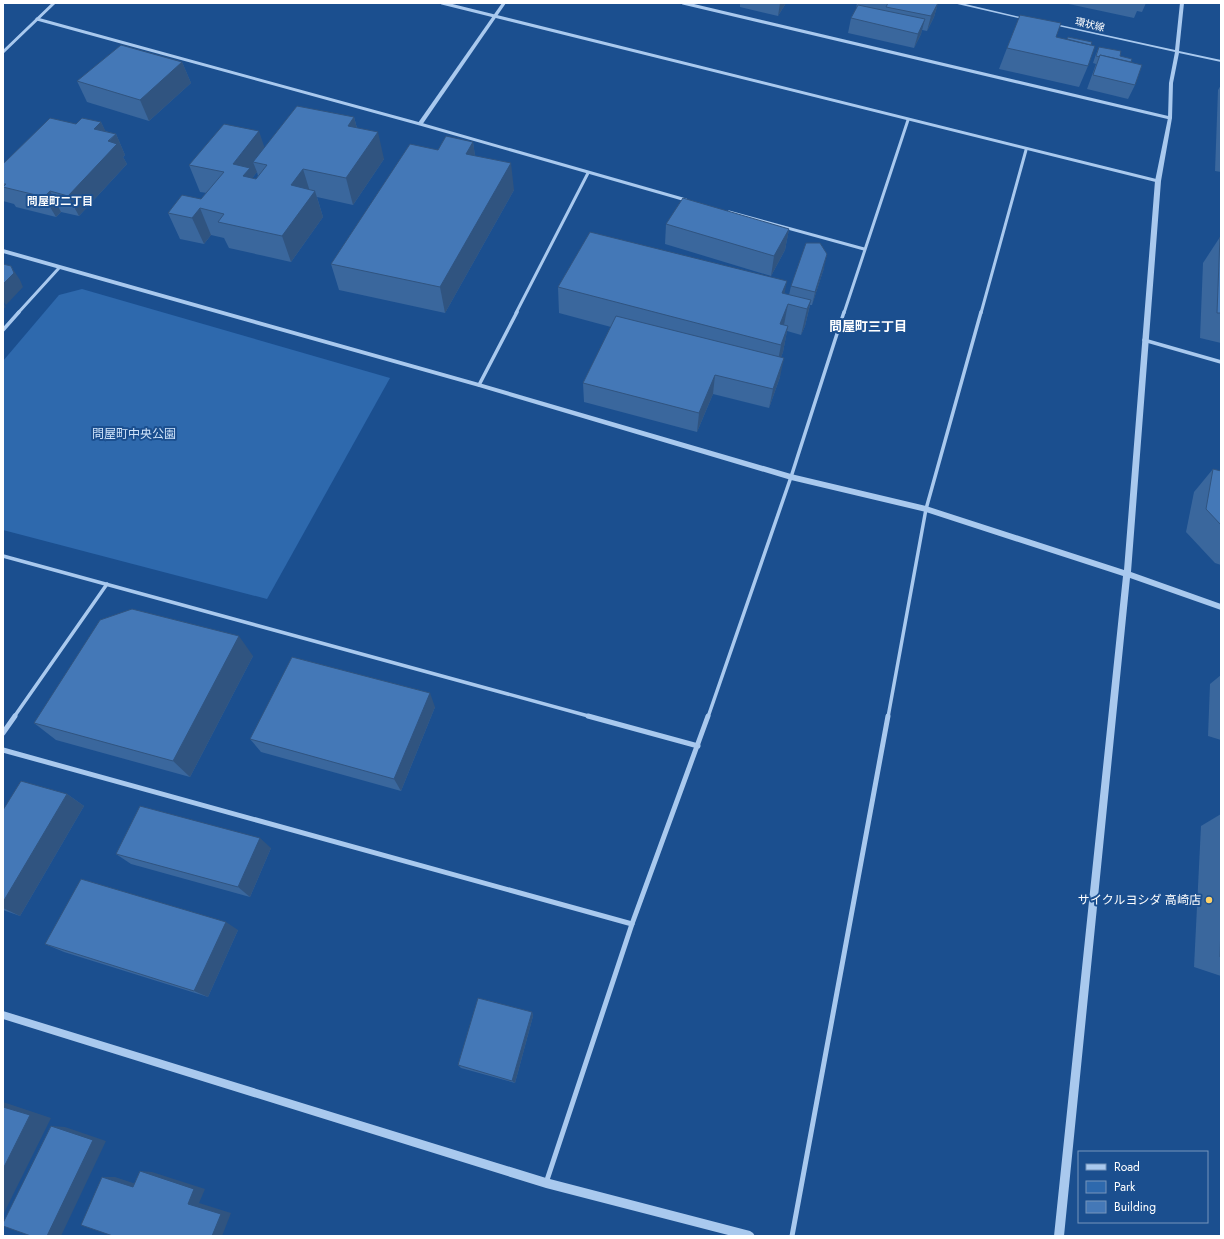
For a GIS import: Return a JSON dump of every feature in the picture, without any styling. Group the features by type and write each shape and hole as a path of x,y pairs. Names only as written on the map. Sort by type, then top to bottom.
{"street":[{"path":"3,52 54,3"},
{"path":"442,3 1026,150 1158,181"},
{"path":"420,124 504,3"},
{"path":"683,3 1170,118"},
{"path":"955,3 1030,20"},
{"path":"1059,1236 1127,574 1144,340 1158,181 1170,118 1171,82 1177,52 1182,3"},
{"path":"37,19 420,124 588,173 688,200"},
{"name":"環状線","path":"1045,23 1221,61"},
{"path":"546,1183 632,924 698,746 791,477 864,249 908,120"},
{"path":"792,1236 926,509 1026,150"},
{"path":"479,385 588,173"},
{"path":"726,211 864,249"},
{"path":"3,251 479,385 791,477 926,509 1127,574 1221,608"},
{"path":"3,330 59,268"},
{"path":"1144,340 1221,362"},
{"path":"3,556 698,746"},
{"path":"3,733 107,584"},
{"path":"3,750 632,924"},
{"path":"3,1015 546,1183 750,1236"}],"green space":[{"name":"問屋町中央公園","path":"82,289 390,378 267,599 3,530 3,361 59,295"}],"building":[{"path":"888,3 938,3 931,16 886,7"},
{"path":"858,5 925,19 918,34 851,18"},
{"path":"1020,15 1061,23 1056,37 1095,46 1088,66 1007,48"},
{"path":"1068,37 1092,42 1091,45 1067,39"},
{"path":"121,45 182,62 140,100 77,81"},
{"path":"1099,47 1121,51 1120,56 1132,59 1131,62 1100,55 1100,57 1096,56"},
{"path":"1100,55 1142,65 1135,85 1093,75"},
{"path":"297,106 354,117 348,126 378,132 346,178 303,169 291,185 315,191 282,236 218,222 224,214 200,208 192,218 168,213 182,195 201,199 224,172 189,165 224,124 259,131 233,164 250,168 243,176 256,179 267,165 253,162"},
{"path":"50,118 76,124 82,118 101,122 94,129 116,134 108,141 117,144 68,196 50,191 44,197 3,187 6,184 3,184 3,164"},
{"path":"446,136 473,142 466,154 511,163 440,287 331,264 410,144 438,150"},
{"path":"683,198 789,229 774,256 666,224"},
{"path":"590,232 787,281 782,293 811,300 807,309 788,304 780,324 788,326 781,345 558,287"},
{"path":"1220,237 1221,313 1217,313"},
{"path":"806,243 820,243 827,254 815,292 791,286"},
{"path":"3,264 11,266 14,273 3,284"},
{"path":"616,316 784,358 773,389 715,375 699,413 583,383"},
{"path":"1213,469 1221,471 1221,525 1206,509"},
{"path":"132,609 239,636 173,761 34,723 100,620"},
{"path":"292,657 430,693 394,779 250,739"},
{"path":"21,781 67,794 3,902 3,810"},
{"path":"140,806 260,838 238,887 116,854"},
{"path":"81,879 226,922 194,991 45,944"},
{"path":"1221,924 1221,958 1220,957"},
{"path":"478,998 532,1012 512,1081 458,1065"},
{"path":"3,1107 30,1115 3,1169"},
{"path":"51,1126 93,1140 47,1236 31,1236 3,1226 3,1223"},
{"path":"140,1171 194,1189 188,1204 221,1214 212,1236 113,1236 81,1225 102,1177 133,1187"}],"place":[{"name":"サイクルヨシダ 高崎店","path":"1209,900"}],"district":[{"name":"問屋町二丁目","path":"60,201"},
{"name":"問屋町三丁目","path":"868,326"}]}
